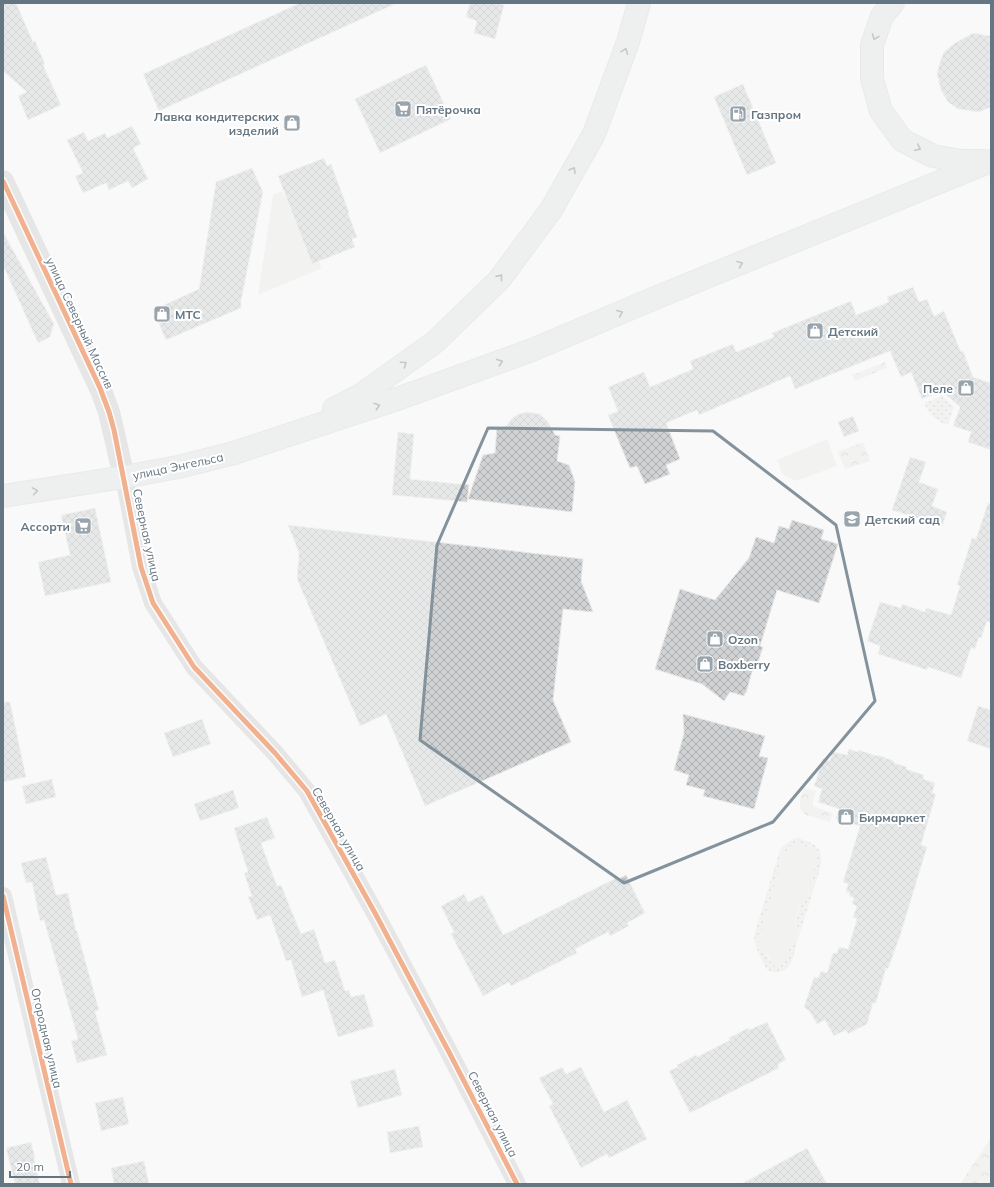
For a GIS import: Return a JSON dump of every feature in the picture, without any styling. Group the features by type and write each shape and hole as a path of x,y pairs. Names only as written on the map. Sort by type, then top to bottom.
{"main road":[{"path":"234,453 301,427 361,395 435,342 499,280 551,210 594,134 628,42 639,3"},
{"path":"893,3 882,16 872,45 872,79 881,111 902,140 933,156 962,161 990,161"},
{"path":"234,453 400,398 532,350 990,161"},
{"name":"улица Энгельса","path":"3,496 178,467 234,453"}],"street":[{"name":"улица Северный Массив","path":"3,181 100,388 109,412 124,477"},
{"name":"Северная улица","path":"124,477 141,567 153,603 194,667 275,754 307,791 375,913 471,1093 517,1184"},
{"name":"Огородная улица","path":"3,896 71,1184"}],"highlighted area":[{"path":"488,428 713,431 836,525 875,701 773,822 624,883 420,740 437,545"}],"green space":[{"path":"282,191 322,268 258,295 273,195"},
{"path":"885,362 887,368 855,381 852,375"},
{"path":"942,396 954,407 948,425 940,422 934,417 928,411 924,403"},
{"path":"827,439 837,466 796,481 783,475 777,460"},
{"path":"863,442 870,461 845,469 838,452"},
{"path":"804,788 816,791 812,806 833,813 830,822 806,815 800,809 800,799"},
{"path":"798,838 808,841 818,848 820,852 821,863 815,884 809,883 815,865 791,846 786,852 782,847 792,839"},
{"path":"794,845 810,848 814,852 815,863 810,883 815,884 812,895 807,894 805,896 797,914 795,923 801,930 797,942 791,940 784,962 778,966 774,966 762,946 757,949 755,944 759,941 782,860 779,853 782,847 786,852 791,846"},
{"path":"779,853 782,860 759,941 755,944 755,932"},
{"path":"807,894 812,895 801,930 796,926 795,921 803,897"},
{"path":"791,940 797,942 794,956 790,965 784,971 773,972 768,970 764,965 757,949 762,946 770,961 778,966 784,962"},
{"path":"991,1137 991,1184 960,1184"}],"building":[{"path":"3,3 16,3 33,42 35,41 45,64 43,65 61,105 28,120 18,96 27,92 3,71"},
{"path":"300,3 397,3 159,111 143,74"},
{"path":"470,3 496,3 504,5 495,39 474,33 477,21 466,17"},
{"path":"973,33 991,36 991,107 979,112 958,109 948,102 941,90 937,74 944,52 955,43"},
{"name":"Пятёрочка","path":"426,65 451,119 380,153 355,99"},
{"path":"743,84 776,163 747,175 714,97"},
{"path":"132,126 141,144 133,148 148,179 132,188 128,181 109,190 106,183 83,193 75,176 83,173 67,140 84,132 88,141 105,133 107,138"},
{"path":"324,158 327,166 331,164 357,237 352,239 355,247 312,264 278,176"},
{"path":"252,168 263,192 241,301 241,308 166,340 153,310 199,289 216,182"},
{"path":"3,232 54,324 50,337 38,343 3,265"},
{"path":"913,287 919,302 927,299 934,316 944,311 961,352 963,351 973,377 991,383 991,450 968,442 971,432 953,426 960,407 942,391 922,399 911,372 901,377 890,351 795,389 790,376 699,415 697,410 666,423 680,459 666,465 670,474 645,484 637,466 630,468 608,415 618,411 608,387 644,372 650,387 693,369 690,361 733,344 736,352 774,337 772,333 851,301 856,315 889,302 887,297"},
{"path":"527,412 540,414 548,422 555,435 560,436 557,461 569,465 575,482 572,512 468,499 483,455 495,453 497,427 504,429 512,418"},
{"path":"853,416 859,431 844,437 838,422"},
{"path":"398,432 414,434 410,479 469,485 467,502 392,495"},
{"path":"910,457 926,462 919,482 938,489 932,506 947,512 942,526 892,510"},
{"path":"988,503 991,504 991,623 987,621 975,649 971,648 961,678 928,667 927,670 878,654 880,646 867,641 880,602 901,608 902,604 925,612 926,608 951,615 960,586 957,585 972,538 976,539"},
{"path":"95,508 111,582 45,596 38,562 70,555 61,515"},
{"path":"792,520 824,530 821,539 838,544 819,603 777,590 760,646 763,647 756,668 753,668 744,696 730,692 724,701 702,684 655,669 680,589 715,600 749,558 756,537 774,543 779,526 789,529"},
{"path":"288,525 583,559 581,581 593,612 563,609 553,700 571,742 425,806 386,714 360,726 297,579 299,553"},
{"path":"3,702 10,702 26,777 3,782"},
{"path":"978,706 991,710 991,749 967,741"},
{"path":"683,714 765,736 759,756 768,758 754,809 703,796 705,790 686,785 689,775 674,770 684,733"},
{"path":"202,719 211,744 173,757 164,733"},
{"path":"849,749 878,755 894,761 894,763 907,767 906,769 924,775 923,779 935,783 932,793 936,794 921,845 927,847 900,936 888,969 886,968 876,1003 873,1003 867,1024 848,1034 846,1030 834,1036 825,1020 817,1024 810,1012 804,1007 814,977 818,978 821,971 827,973 833,953 837,953 839,947 848,949 857,919 853,917 857,906 852,904 854,898 849,896 850,893 846,892 848,884 843,882 860,826 836,819 839,809 818,802 822,789 814,786 823,759 830,761 833,752 847,755"},
{"path":"52,779 56,797 26,804 22,786"},
{"path":"233,790 239,808 200,821 194,804"},
{"path":"267,817 275,838 261,843 277,886 281,885 301,934 314,929 325,963 335,960 345,991 349,990 351,997 364,994 374,1026 338,1037 323,990 302,997 291,960 286,961 270,915 257,920 248,897 252,896 244,873 248,872 234,828"},
{"path":"46,857 56,895 68,893 76,931 99,1010 95,1011 107,1055 77,1063 71,1041 78,1039 44,920 40,921 32,882 26,883 21,863"},
{"path":"626,875 645,913 627,923 629,926 610,936 608,932 575,949 577,953 511,986 509,982 483,996 451,934 454,932 441,906 464,894 468,902 483,895 503,935 616,878 617,880"},
{"path":"767,1022 786,1060 778,1064 779,1068 690,1113 669,1071 696,1055 697,1057 730,1040 729,1038 748,1028 749,1030"},
{"path":"562,1067 566,1074 581,1067 604,1112 627,1100 647,1139 609,1158 607,1154 581,1168 549,1106 553,1104 539,1078"},
{"path":"395,1069 402,1095 358,1108 350,1081"},
{"path":"123,1097 129,1124 101,1131 95,1103"},
{"path":"419,1126 423,1147 390,1153 387,1132"},
{"path":"31,1142 40,1184 15,1184 6,1148"},
{"path":"807,1148 827,1184 741,1184"},
{"path":"144,1161 149,1184 114,1184 111,1168"}],"cycle path":[{"path":"3,181 100,388 109,412 114,430 141,567 153,603 194,667 275,753 307,791 375,913 517,1184"},
{"path":"3,896 71,1184"}],"place":[{"name":"Пятёрочка","path":"403,109"},
{"name":"Газпром","path":"738,114"},
{"name":"Лавка кондитерских изделий","path":"292,123"},
{"name":"МТС","path":"162,314"},
{"name":"Детский","path":"815,331"},
{"name":"Пеле","path":"966,388"},
{"name":"Детский сад","path":"852,519"},
{"name":"Ассорти","path":"83,526"},
{"name":"Ozon","path":"715,639"},
{"name":"Boxberry","path":"705,664"},
{"name":"Бирмаркет","path":"846,817"}]}
